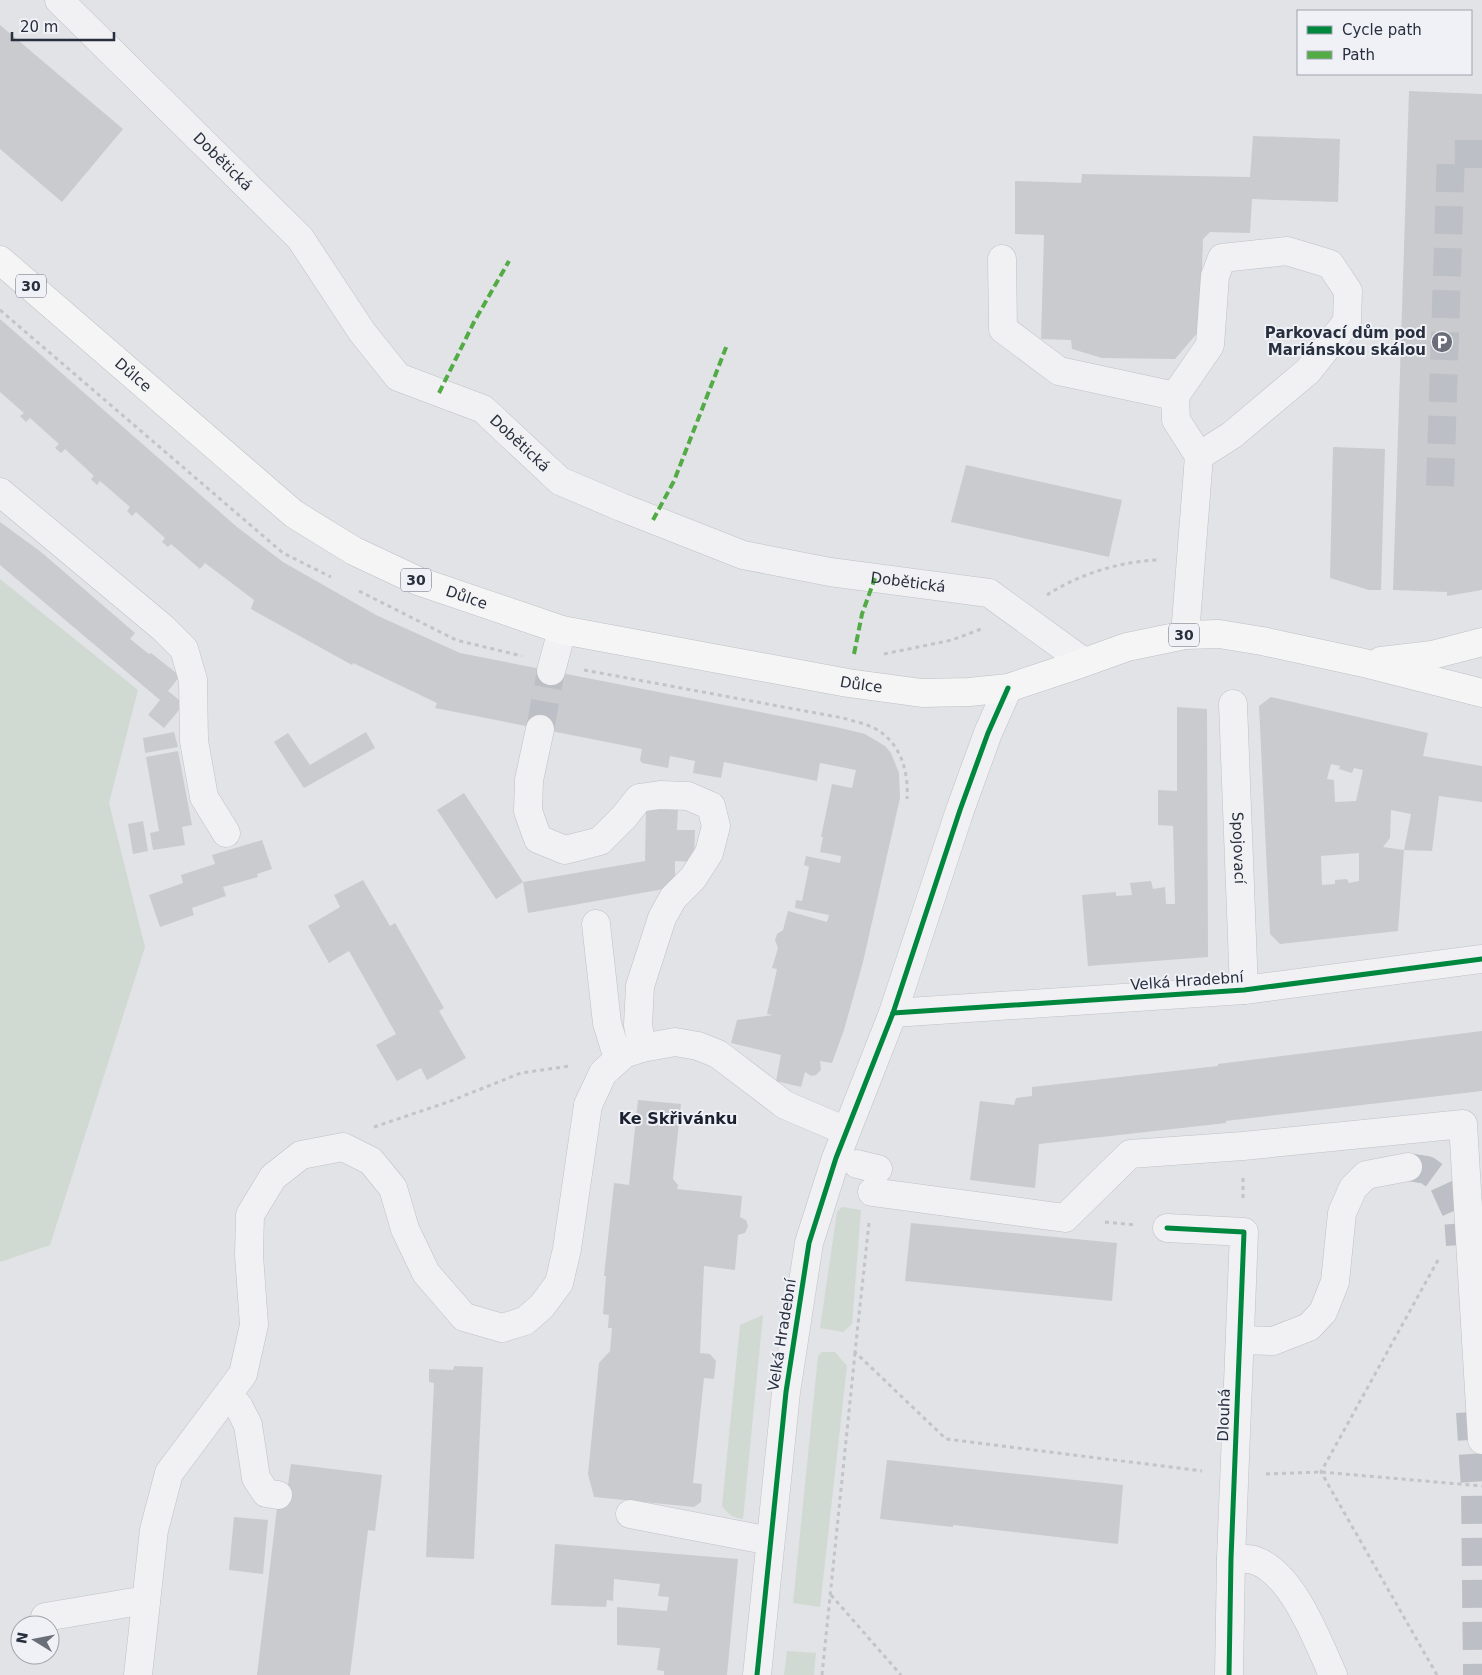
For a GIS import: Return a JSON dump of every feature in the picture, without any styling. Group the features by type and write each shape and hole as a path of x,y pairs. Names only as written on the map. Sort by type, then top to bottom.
{"main road":[{"name":"Důlce","path":"0,260 294,514 354,550 418,581 562,630 848,683 922,693 969,692 1008,688"},
{"name":"30","path":"1008,688 1127,647 1185,635 1228,635 1364,663 1482,693"},
{"name":"30","path":"1364,663 1432,655 1482,642"}],"street":[{"name":"Dobětická","path":"59,0 300,238 362,332 398,377 483,409 560,481 621,507 743,555 830,572 989,593 1084,662"},
{"path":"1185,635 1199,456 1176,420 1175,396 1210,346 1215,276 1222,258 1287,251 1330,264 1348,291 1347,322 1308,371 1232,435 1199,456"},
{"path":"1002,259 1003,329 1059,371 1175,396"},
{"path":"0,492 163,628 184,649 193,680 194,741 204,797 226,833"},
{"path":"551,671 562,630"},
{"name":"Velká Hradební","path":"757,1675 786,1392 808,1244 836,1158 893,1013 960,810 988,733 1008,688"},
{"name":"Spojovací","path":"1233,704 1244,990"},
{"path":"138,1675 154,1530 169,1474 243,1374 254,1325 249,1255 250,1215 274,1177 301,1155 342,1147 371,1161 393,1188 405,1229 426,1273 464,1317 502,1328 525,1321 542,1306 559,1283 567,1249 588,1105 621,1060 638,1025 640,986 662,918 673,898 693,878 709,853 716,826 711,806 688,796 660,795 640,798 600,841 565,850 538,839 528,811 529,780 540,729"},
{"path":"596,924 607,1023 621,1060"},
{"name":"Velká Hradební","path":"893,1013 1244,990 1482,959"},
{"path":"621,1060 675,1042 698,1046 718,1054 785,1105 846,1132"},
{"path":"869,1175 1065,1218 1130,1154 1243,1146 1463,1124 1482,1440"},
{"path":"1240,1340 1273,1340 1309,1327 1323,1312 1335,1282 1342,1212 1354,1188 1366,1175 1408,1167"},
{"path":"1167,1228 1244,1232"},
{"name":"Dlouhá","path":"1228,1675 1244,1232"},
{"path":"229,1394 239,1407 248,1425 256,1478 266,1493 278,1495"},
{"path":"630,1514 770,1541"},
{"path":"1231,1559 1254,1560 1279,1575 1306,1614 1333,1675"},
{"path":"60,1615 146,1600"}],"path":[{"path":"880,654 889,654 952,640 1018,615 1064,584 1106,569 1147,560 1162,560"},
{"path":"843,718 873,728 898,751 907,779 907,800"},
{"path":"354,1153 375,1126 448,1102 521,1073 621,1060"},
{"path":"1243,1146 1244,1232"},
{"path":"822,1675 855,1352 869,1175"},
{"path":"1065,1218 1167,1228"},
{"path":"1321,1472 1440,1258"},
{"path":"855,1352 946,1439 1234,1475 1321,1472 1482,1486"},
{"path":"1321,1472 1437,1675"},
{"path":"831,1595 901,1675"}],"shaded area":[{"path":"0,579 138,690 109,803 145,947 50,1245 0,1262"},
{"path":"842,1207 861,1210 852,1324 843,1332 820,1328 837,1212"},
{"path":"763,1315 743,1519 731,1515 722,1506 740,1325"},
{"path":"822,1352 835,1352 847,1366 820,1607 793,1603 818,1356"},
{"path":"787,1651 816,1653 814,1675 784,1675"}],"building":[{"path":"0,25 123,129 62,202 0,149"},
{"name":"Parkovací dům pod Mariánskou skálou","path":"1409,91 1482,94 1482,590 1447,596 1447,592 1393,590"},
{"path":"1253,136 1340,139 1338,202 1252,199 1250,233 1210,232 1203,239 1200,330 1175,359 1102,358 1072,349 1071,340 1041,339 1044,235 1015,234 1015,181 1081,183 1082,174 1250,177"},
{"path":"0,319 237,527 283,562 376,615 460,653 836,727 865,734 885,746 891,753 899,773 900,798 863,962 844,1030 832,1063 820,1061 821,1070 816,1075 811,1076 805,1072 801,1087 776,1081 781,1055 731,1043 737,1020 773,1015 767,1014 777,969 772,968 778,948 775,940 777,934 783,930 788,911 827,922 829,915 795,908 796,900 802,901 809,867 804,865 806,856 840,863 841,856 820,852 823,837 821,837 832,784 852,788 856,770 820,763 817,781 724,762 721,778 693,773 695,761 670,756 668,768 642,763 640,760 642,749 435,708 437,703 353,663 352,665 251,609 254,600 205,563 200,569 171,544 168,547 162,542 165,538 136,512 132,516 127,511 130,507 100,481 97,485 91,479 94,476 65,449 61,453 55,448 59,444 30,418 26,422 20,416 24,413 0,392"},
{"path":"1333,447 1385,449 1381,590 1369,590 1330,578"},
{"path":"966,465 1122,500 1109,557 951,522"},
{"path":"0,522 41,552 135,633 130,639 180,676 168,691 184,704 164,728 148,715 160,700 0,565"},
{"path":"1271,697 1428,733 1423,756 1482,766 1482,802 1439,796 1432,851 1404,850 1398,931 1280,944 1270,934 1259,706","holes":["1331,764 1340,766 1339,769 1352,773 1354,768 1363,770 1356,801 1335,802 1334,780 1327,779","1391,810 1411,814 1404,850 1383,847 1390,838","1359,853 1359,881 1349,883 1347,879 1335,880 1335,884 1322,885 1321,856"]},
{"path":"1177,707 1207,709 1208,957 1088,966 1082,895 1116,892 1116,896 1132,895 1130,883 1151,881 1153,889 1165,887 1166,904 1175,904 1173,826 1158,825 1158,790 1177,791"},
{"path":"174,732 178,747 145,753 143,738"},
{"path":"366,732 375,748 304,788 274,742 288,733 310,765"},
{"path":"178,751 192,825 182,827 185,845 153,850 150,833 159,831 146,757"},
{"path":"464,793 523,882 496,899 437,810"},
{"path":"646,808 678,809 677,830 695,830 694,862 675,861 675,882 669,882 664,889 528,913 523,882 645,861"},
{"path":"143,821 148,851 133,854 128,824"},
{"path":"262,840 272,869 257,874 258,877 223,887 226,896 192,908 194,915 160,927 149,895 183,883 181,875 215,864 212,855"},
{"path":"363,880 390,926 395,923 444,1008 439,1011 466,1058 427,1080 421,1068 397,1081 376,1045 396,1034 349,951 329,963 308,926 340,907 334,895"},
{"path":"1482,1031 1482,1091 1039,1144 1035,1188 970,1180 980,1101 1014,1105 1016,1098 1032,1096 1032,1087 1218,1066 1218,1064"},
{"path":"638,1100 681,1104 673,1179 678,1185 677,1189 742,1196 740,1217 746,1220 748,1226 745,1233 738,1235 735,1270 704,1266 700,1353 710,1354 716,1361 714,1379 704,1378 693,1483 702,1484 701,1502 694,1507 594,1497 588,1474 599,1363 610,1351 612,1328 608,1328 609,1315 603,1314 606,1276 604,1276 614,1183 629,1185"},
{"path":"911,1223 1117,1243 1112,1301 905,1281"},
{"path":"454,1366 483,1367 474,1559 426,1557 434,1383 429,1382 429,1369 453,1370"},
{"path":"887,1460 1123,1485 1118,1544 953,1525 953,1527 880,1519"},
{"path":"291,1464 382,1475 375,1531 368,1530 350,1675 257,1675 280,1483 288,1485"},
{"path":"234,1517 268,1520 263,1574 229,1570"},
{"path":"555,1544 738,1559 727,1675 664,1675 664,1671 657,1670 660,1648 617,1645 617,1607 667,1611 669,1597 658,1596 660,1584 614,1579 613,1601 607,1600 606,1607 551,1605"}],"tunnel":[{"path":"1440,486 1451,154 1482,154"},
{"path":"540,729 551,671"},
{"path":"1408,1167 1427,1170 1442,1181 1458,1216 1460,1245"},
{"path":"1470,1412 1475,1487 1477,1675"}],"marked path":[{"path":"439,393 474,322 509,261"},
{"path":"653,520 674,481 727,345"},
{"path":"854,654 862,614 875,578"}],"cycle path":[{"path":"757,1675 786,1392 809,1243 836,1158 893,1013 960,810 988,733 1008,688"},
{"path":"893,1013 1244,990 1482,959"},
{"path":"1167,1228 1244,1232 1231,1559 1229,1675"}],"place":[{"name":"Parkovací dům pod Mariánskou skálou","path":"1442,342"}],"district":[{"name":"Ke Skřivánku","path":"678,1118"}]}
